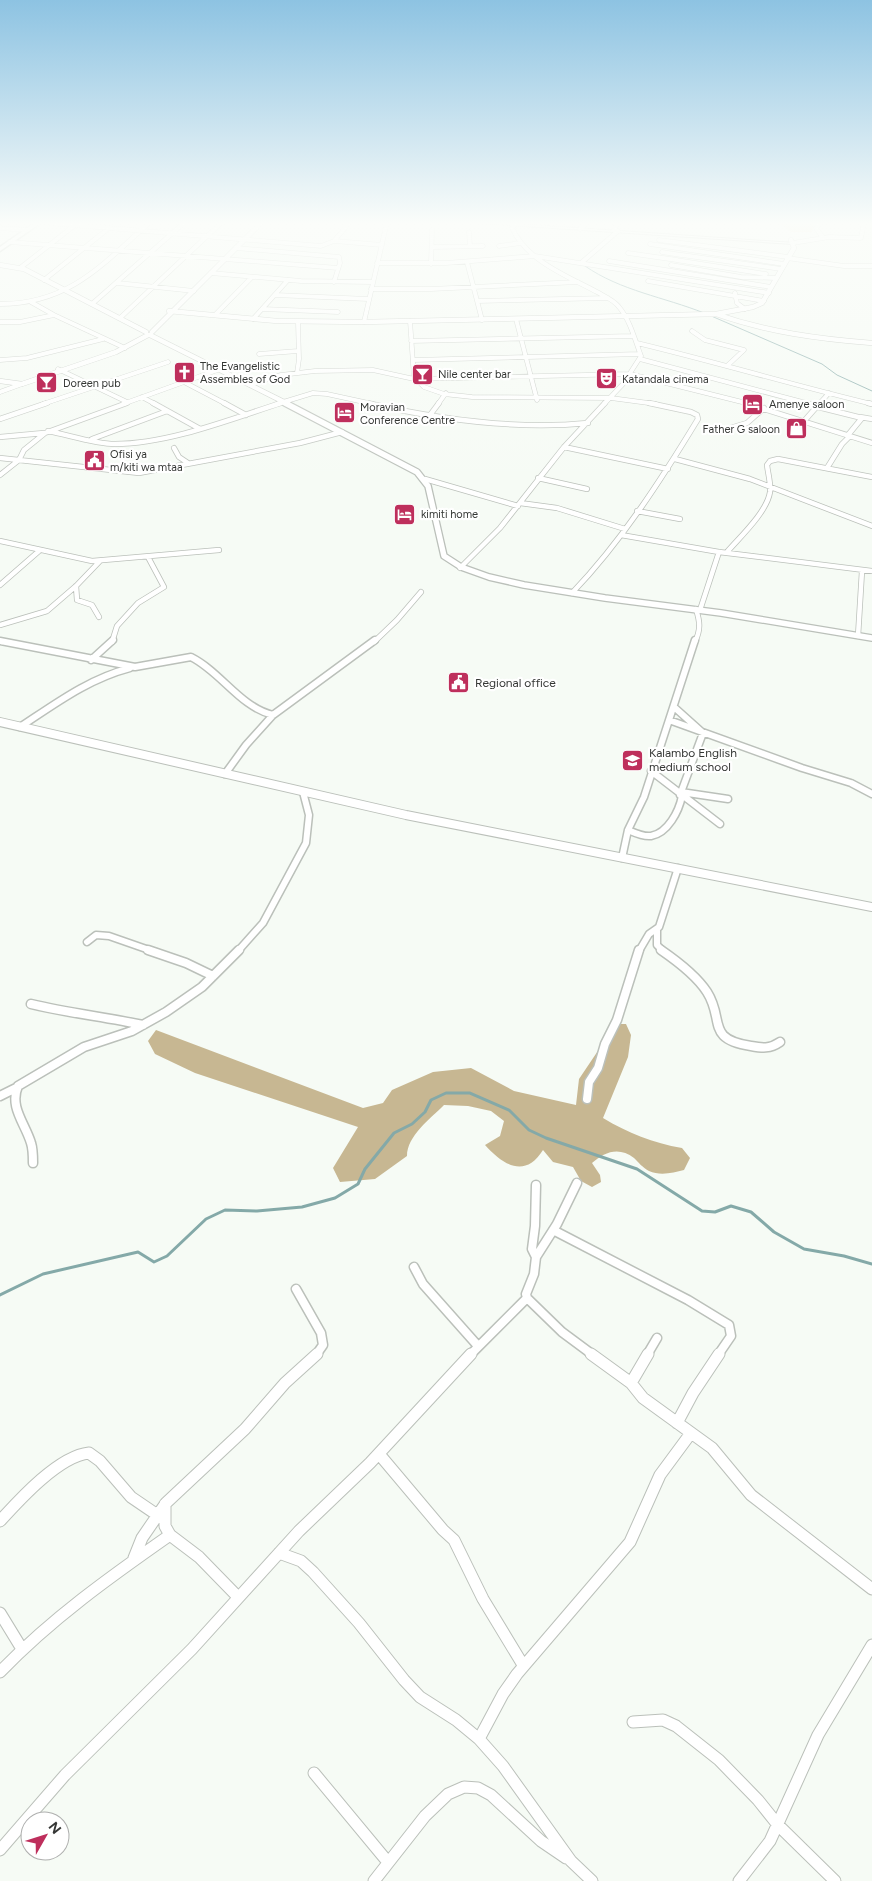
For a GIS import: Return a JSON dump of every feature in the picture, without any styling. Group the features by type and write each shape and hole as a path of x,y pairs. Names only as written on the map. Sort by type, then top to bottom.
{"street":[{"path":"45,310 123,347"},
{"path":"104,310 402,463 425,479 519,504 557,508 625,529"},
{"path":"120,318 129,310"},
{"path":"215,315 220,310"},
{"path":"253,319 261,310"},
{"path":"282,310 338,312"},
{"path":"364,322 366,310"},
{"path":"479,310 482,320"},
{"path":"460,568 500,528 564,447 611,398 630,374 640,356 637,343 621,310"},
{"path":"0,390 123,347 148,333 172,311 298,322 364,322 626,317 710,314 735,310"},
{"path":"710,314 767,330 872,343"},
{"path":"0,322 20,322 54,315"},
{"path":"516,319 537,400"},
{"path":"410,321 414,379 417,384 424,387 446,393 492,399 611,398 683,410 697,415 698,419 675,459 621,536 592,573 572,592"},
{"path":"297,373 298,322"},
{"path":"692,331 705,340 744,350 728,365"},
{"path":"411,341 633,336"},
{"path":"0,360 28,358 103,339"},
{"path":"637,343 728,365 793,385 872,404"},
{"path":"258,354 298,351"},
{"path":"413,360 527,356 640,356 792,400 872,419"},
{"path":"0,419 168,362"},
{"path":"0,437 46,432 220,369"},
{"path":"59,370 127,402"},
{"path":"250,385 272,377 297,373 368,370 414,379 630,374 764,408 872,443"},
{"path":"0,381 20,384"},
{"path":"184,382 246,414"},
{"path":"0,476 19,460 24,450 46,432 125,444 200,429 308,394 322,393 398,410 513,425 588,423"},
{"path":"430,415 446,393"},
{"path":"805,420 829,393"},
{"path":"142,397 200,429"},
{"path":"727,430 747,423 764,408"},
{"path":"92,439 167,412"},
{"path":"827,468 862,418 860,417"},
{"path":"0,458 134,473 300,443 342,432"},
{"path":"564,447 668,468"},
{"path":"174,448 179,456 188,463"},
{"path":"675,459 716,469 820,504 872,526"},
{"path":"727,552 760,510 770,492 767,465 770,460 778,459 872,477"},
{"path":"538,478 587,489"},
{"path":"425,479 444,556 448,561 460,568 514,583 872,638"},
{"path":"637,511 680,519"},
{"path":"621,536 719,552 872,571"},
{"path":"0,541 40,551 100,561 219,550"},
{"path":"0,585 40,551"},
{"path":"622,858 628,830 644,797 694,643 700,632 698,610 719,552"},
{"path":"91,660 112,643 117,626 138,603 164,587 148,557"},
{"path":"0,625 43,612 76,586 100,561"},
{"path":"858,636 862,571"},
{"path":"76,586 77,600 92,605 99,617"},
{"path":"225,774 246,745 273,715 373,642 397,620 421,592"},
{"path":"0,641 135,667"},
{"path":"20,727 94,680 120,670 182,657 198,659 262,712 273,715"},
{"path":"674,707 703,733"},
{"path":"670,720 871,791"},
{"path":"0,722 416,817 872,906"},
{"path":"628,830 650,836 658,834 670,822 680,806 681,794 703,733"},
{"path":"651,771 720,824"},
{"path":"0,1096 84,1047 132,1031 180,1003 213,976 247,942 263,923 306,843 309,815 304,792"},
{"path":"681,794 728,800"},
{"path":"678,868 657,929 657,945 706,991 712,1003 719,1028 730,1041 760,1048 773,1048 780,1042"},
{"path":"587,1099 589,1082 598,1068 617,1020 640,948 649,934 657,929"},
{"path":"87,942 96,936 109,936 186,962 213,976"},
{"path":"31,1004 60,1011 106,1016 142,1026"},
{"path":"16,1088 14,1101 21,1122 32,1144 34,1163"},
{"path":"577,1183 553,1230 536,1257 534,1274 526,1294 527,1298 562,1332 631,1383 643,1398 712,1448 751,1495 872,1589"},
{"path":"536,1185 535,1226 532,1249 536,1257"},
{"path":"553,1230 680,1296 729,1325 731,1336 693,1393 676,1423"},
{"path":"414,1266 423,1284 478,1346"},
{"path":"134,1558 140,1542 156,1514 246,1428 287,1381 323,1345 320,1333 296,1289"},
{"path":"0,1850 65,1775 174,1667 279,1553 379,1454 478,1346 509,1314 517,1310 527,1298"},
{"path":"631,1383 657,1338"},
{"path":"479,1739 511,1682 523,1665 534,1656 630,1542 660,1475 691,1432"},
{"path":"0,1521 63,1464 81,1453 90,1453 100,1461 131,1497 156,1514"},
{"path":"379,1454 443,1530 454,1540 483,1599 523,1665"},
{"path":"165,1504 165,1526 170,1535 199,1557 238,1597"},
{"path":"0,1672 22,1649 92,1590 134,1558 170,1535"},
{"path":"279,1553 301,1561 313,1572 359,1623 404,1680 420,1697 456,1720 479,1739 503,1766 571,1861"},
{"path":"0,1614 22,1649"},
{"path":"738,1881 762,1851 778,1825 818,1735 872,1646"},
{"path":"633,1722 663,1720 676,1726 719,1760 758,1800 778,1825 835,1881"},
{"path":"314,1773 387,1861"},
{"path":"374,1881 387,1861 446,1794 460,1787 472,1787 484,1790 542,1842 571,1861 592,1881"}],"shaded area":[{"path":"616,1024 626,1024 631,1035 628,1057 603,1118 641,1137 682,1148 690,1158 684,1170 662,1174 649,1171 634,1158 623,1152 607,1153 592,1163 600,1175 601,1182 592,1187 581,1181 573,1167 553,1162 543,1150 529,1164 514,1166 507,1163 485,1145 500,1136 504,1121 491,1111 468,1106 444,1105 415,1135 408,1149 407,1156 375,1179 340,1182 333,1168 358,1127 195,1073 155,1054 148,1041 156,1030 363,1108 383,1103 392,1090 433,1072 471,1068 514,1091 576,1105 579,1079"}],"waterway":[{"path":"696,310 704,313"},
{"path":"709,315 822,364 837,375 872,391"},
{"path":"0,1295 43,1274 138,1252 154,1262 167,1256 206,1219 225,1210 257,1211 302,1207 335,1198 358,1184 365,1169 394,1133 412,1124 425,1112 431,1100 446,1093 470,1093 509,1110 529,1130 546,1138 637,1169 702,1211 715,1212 731,1206 751,1212 774,1232 804,1249 844,1256 872,1264"}],"place":[{"name":"The Evangelistic Assembles of God","path":"184,372"},
{"name":"Nile center bar","path":"422,374"},
{"name":"Katandala cinema","path":"606,379"},
{"name":"Doreen pub","path":"47,383"},
{"name":"Amenye saloon","path":"753,404"},
{"name":"Moravian Conference Centre","path":"344,413"},
{"name":"Father G saloon","path":"796,429"},
{"name":"Ofisi ya m/kiti wa mtaa","path":"94,460"},
{"name":"kimiti home","path":"405,514"},
{"name":"Regional office","path":"459,683"},
{"name":"Kalambo English medium school","path":"633,760"}]}
